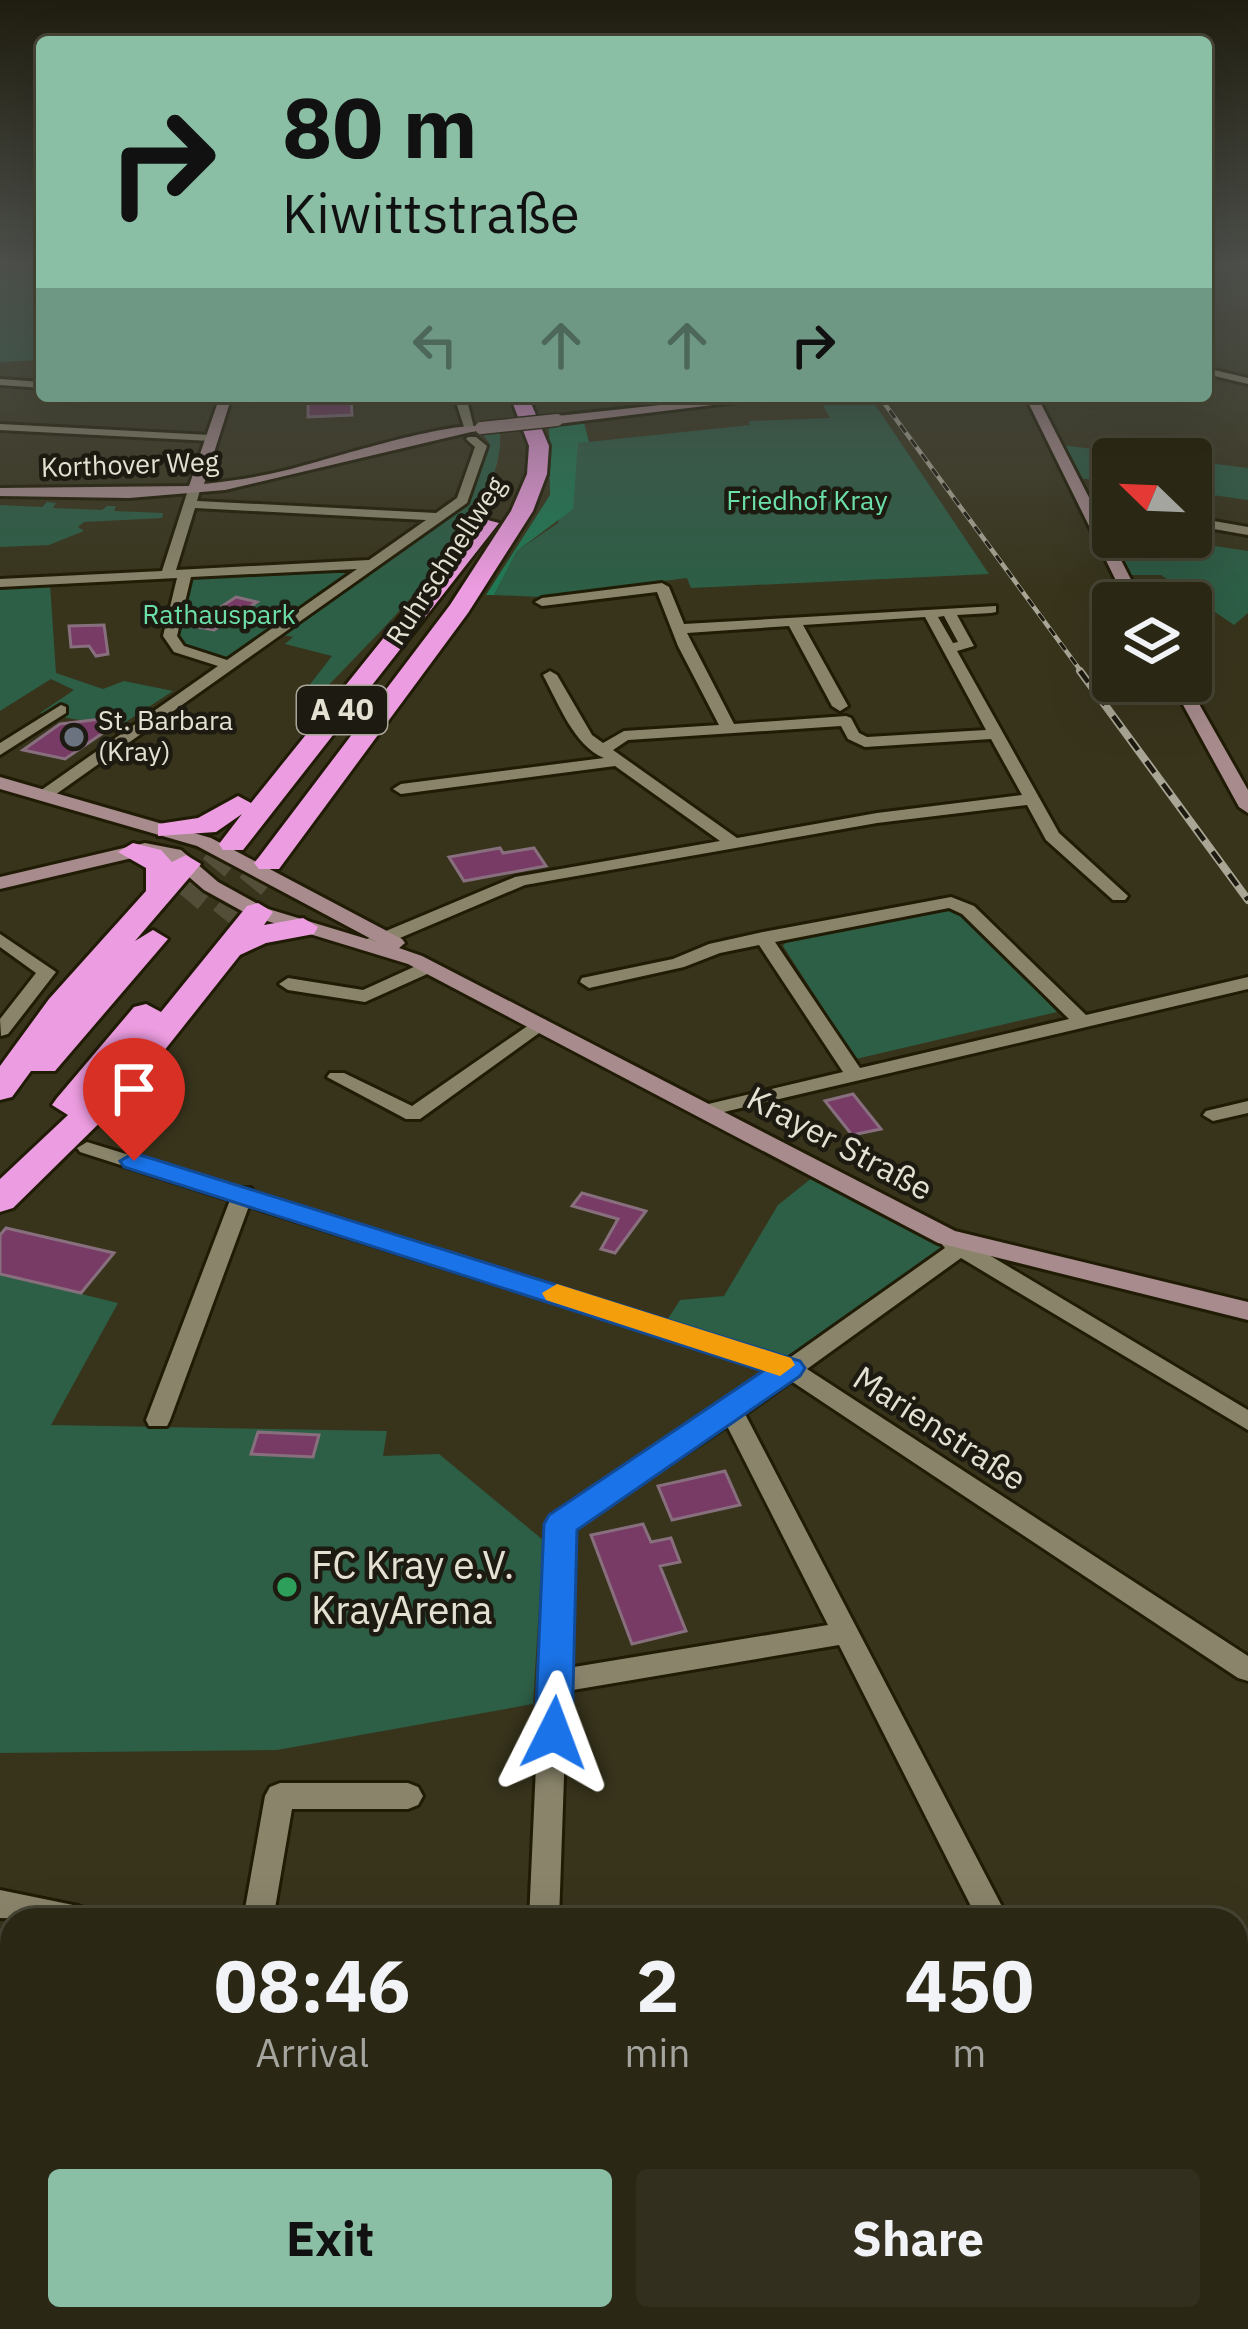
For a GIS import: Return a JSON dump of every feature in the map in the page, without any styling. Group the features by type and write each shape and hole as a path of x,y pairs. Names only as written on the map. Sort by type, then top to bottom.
{"highway":[{"name":"Ruhrschnellweg","path":"499,402 510,421 515,446"},
{"name":"Ruhrschnellweg","path":"274,874 424,688 453,636 460,608 522,511 537,475 538,438 522,402"},
{"name":"Ruhrschnellweg","path":"0,1114 450,574 503,500 513,474"},
{"path":"0,1090 60,1006 201,869 238,804 381,640 450,574"},
{"path":"168,830 206,826 238,804"},
{"path":"133,852 152,856 161,867 201,869"},
{"path":"236,928 256,934 303,927"},
{"path":"0,1185 236,928"},
{"path":"0,1200 121,1083 236,928"}],"main road":[{"path":"193,497 224,402"},
{"name":"Korthover Weg","path":"0,492 193,497 398,443 663,402"},
{"path":"1033,402 1125,582"},
{"path":"1190,702 1245,796"},
{"name":"Krayer Straße","path":"0,783 168,830 201,869 236,928 303,927 421,963 952,1243 1248,1311"},
{"path":"100,860 136,840 144,828 138,820"},
{"path":"0,883 133,852"},
{"path":"201,869 251,893 274,874"},
{"name":"Krayer Straße","path":"201,869 274,874 390,938 421,963"},
{"path":"236,928 274,874"}],"street":[{"path":"1212,372 1248,381"},
{"path":"0,382 36,385"},
{"path":"46,794 466,494 481,446 462,402"},
{"path":"0,427 212,438"},
{"path":"229,664 179,649 170,636 176,574 193,497 439,517"},
{"path":"1084,503 1092,504"},
{"path":"1212,525 1242,530 1248,512"},
{"path":"0,583 373,564"},
{"path":"542,602 662,587 728,728"},
{"path":"991,609 792,619 858,740 998,734"},
{"path":"938,611 949,647 1063,848 1119,896"},
{"path":"678,629 795,624"},
{"path":"550,674 586,739 734,843"},
{"path":"0,750 61,710"},
{"path":"401,789 607,757 624,736 843,714"},
{"path":"367,945 514,883 734,843 1032,799"},
{"path":"590,982 763,938 951,902 968,910 1080,1020"},
{"path":"763,938 853,1072"},
{"path":"0,939 47,972 1,1030"},
{"path":"288,984 372,995 421,963"},
{"path":"707,1110 1248,982"},
{"path":"337,1077 413,1115 539,1024"},
{"path":"1213,1115 1248,1107"},
{"name":"Marienstraße","path":"87,1148 243,1193 789,1368 1248,1670"},
{"path":"158,1420 243,1193"},
{"path":"545,1908 560,1524 732,1411 952,1243 1248,1421"},
{"path":"732,1411 988,1908"},
{"path":"557,1681 845,1633"},
{"path":"261,1908 280,1796 408,1796"}],"green space":[{"name":"Friedhof Kray","path":"821,402 873,402 989,574 691,588 687,578 540,597 494,595 517,551 558,523 578,443 750,425 749,421 830,418"},
{"path":"584,423 589,442 578,443 573,509 517,551 494,595 486,595 550,495 549,426"},
{"path":"500,432 497,465 459,538 399,612 314,701 298,700 332,656 285,644 293,637 283,635 468,503 489,443 483,434"},
{"path":"1061,445 1092,449 1092,480 1077,478"},
{"path":"1212,464 1248,468 1248,500 1212,495"},
{"path":"56,503 53,508 116,506 114,511 163,513 162,518 84,522 78,527 84,531 49,545 0,547 0,505 42,507"},
{"path":"1212,546 1248,551 1248,613 1234,625 1212,610 1212,582 1130,575 1122,558 1212,558"},
{"name":"Rathauspark","path":"358,569 228,662 183,648 173,636 189,574"},
{"path":"50,584 56,673 103,689 124,681 173,691 118,727 40,713 74,690 51,679 0,711 0,587"},
{"path":"945,906 961,912 1057,1012 856,1059 783,946 788,939"},
{"path":"818,1173 956,1249 789,1366 664,1325 680,1300 724,1296 778,1205"},
{"path":"0,1274 118,1303 51,1425 387,1431 383,1456 439,1454 543,1540 533,1704 277,1750 0,1753"}],"building":[{"path":"308,402 351,402 352,415 308,417"},
{"path":"236,597 257,602 214,630 192,626"},
{"path":"104,625 108,654 96,656 89,646 71,647 69,626"},
{"name":"St. Barbara (Kray)","path":"101,719 113,726 65,759 23,750 60,724"},
{"path":"500,848 503,853 534,848 546,866 464,881 449,857"},
{"path":"853,1094 881,1129 852,1135 825,1101"},
{"path":"582,1193 646,1211 615,1253 601,1249 618,1219 572,1206"},
{"path":"6,1228 114,1253 81,1293 0,1274 0,1235"},
{"path":"258,1432 319,1435 313,1457 251,1454"},
{"path":"725,1471 740,1505 672,1520 658,1486"},
{"path":"643,1524 651,1542 671,1538 680,1562 660,1566 686,1631 632,1644 591,1535"}],"tunnel":[{"path":"187,900 233,844"},
{"path":"224,919 269,863"}],"railway":[{"path":"883,402 1083,674"},
{"path":"1080,671 1248,900"}],"slow traffic":[{"path":"557,1293 780,1365"}],"place":[{"name":"St. Barbara (Kray)","path":"74,737"},
{"name":"FC Kray e.V. KrayArena","path":"287,1587"}],"route":[{"path":"134,1161 789,1368 560,1524 554,1733"}]}
